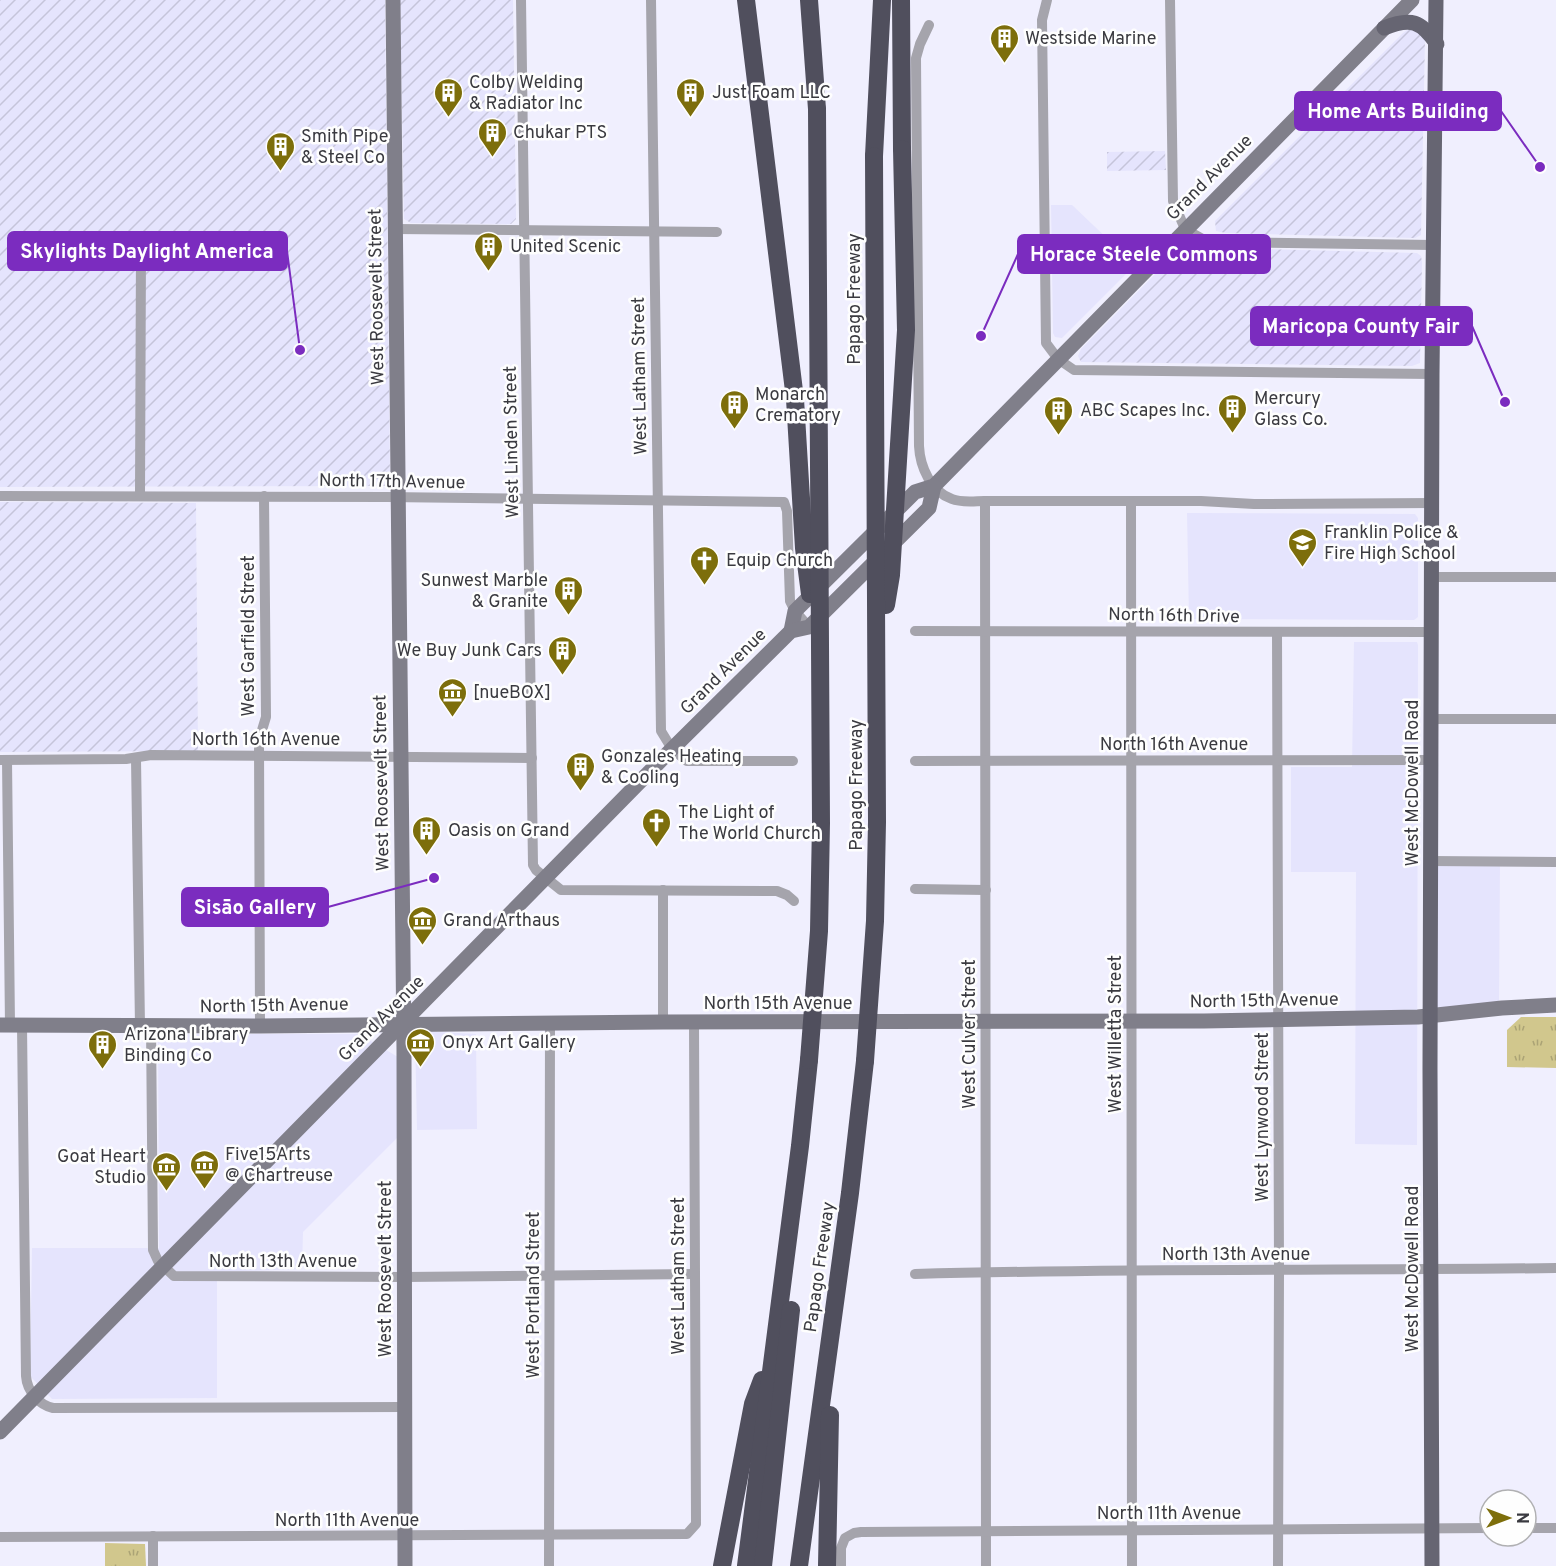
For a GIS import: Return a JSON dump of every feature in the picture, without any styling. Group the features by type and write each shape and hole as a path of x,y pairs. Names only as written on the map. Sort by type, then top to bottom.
{"highway":[{"path":"746,0 770,203 784,295 794,393 804,548 820,673"},
{"path":"809,0 817,109"},
{"name":"Papago Freeway","path":"746,1566 800,1146 809,1060 820,878 818,0"},
{"name":"Papago Freeway","path":"799,1566 833,1320 865,1061 876,877 878,657 871,0"},
{"path":"874,156 882,0"},
{"path":"878,657 891,575 906,330 901,0"},
{"path":"763,1566 793,1285 800,1146"},
{"path":"827,1566 827,1470 833,1320"},
{"path":"722,1566 753,1404 773,1352"},
{"path":"788,1566 812,1466"}],"main road":[{"name":"West McDowell Road","path":"1432,1566 1432,374 1436,0"},
{"path":"1384,28 1404,22 1416,23 1424,27 1437,44"}],"street":[{"name":"West Roosevelt Street","path":"393,0 405,1277 405,1566"},
{"name":"West Linden Street","path":"521,0 533,865 546,879"},
{"name":"West Latham Street","path":"651,0 661,731 672,749"},
{"path":"1047,0 1042,20 1046,343 1058,359 1074,369 1432,374"},
{"path":"1170,0 1173,201 1185,229 1208,242 1433,245"},
{"name":"Grand Avenue","path":"791,631 795,611 915,492 934,486 1412,0"},
{"path":"929,25 916,58 919,446 920,461 934,486 952,499 985,501 1432,503"},
{"path":"395,230 717,232"},
{"path":"140,496 141,248"},
{"name":"Grand Avenue","path":"0,1432 672,749 791,631 809,627 929,508 934,486"},
{"name":"North 17th Avenue","path":"0,496 398,497 784,502 787,511 790,601 795,611"},
{"name":"West Garfield Street","path":"260,1026 259,740 266,717 264,496"},
{"name":"West Culver Street","path":"985,501 986,1566"},
{"name":"West Willetta Street","path":"1131,502 1132,1566"},
{"path":"1432,577 1556,577"},
{"path":"795,611 809,627"},
{"name":"North 16th Drive","path":"915,631 1432,632"},
{"name":"West Lynwood Street","path":"1277,632 1280,1271 1278,1566"},
{"path":"1432,719 1556,719"},
{"path":"672,749 687,761 794,761"},
{"name":"North 16th Avenue","path":"4,760 136,759 152,755 532,758"},
{"path":"136,759 153,1250 163,1267"},
{"path":"4,760 11,1025 26,1383 35,1397 47,1407 53,1408 404,1407"},
{"name":"North 16th Avenue","path":"915,761 1432,760"},
{"path":"1431,861 1556,862"},
{"path":"546,879 561,890 777,891 794,901"},
{"path":"663,890 663,1022"},
{"path":"915,890 986,890"},
{"name":"North 15th Avenue","path":"11,1025 1131,1022 1431,1016 1556,1005"},
{"name":"West Latham Street","path":"693,1530 696,1524 694,1022"},
{"name":"West Portland Street","path":"549,1566 550,1023"},
{"name":"North 13th Avenue","path":"163,1267 178,1278 694,1274"},
{"name":"North 13th Avenue","path":"915,1274 1131,1270 1556,1268"},
{"name":"North 11th Avenue","path":"841,1566 841,1548 845,1538 861,1532 1478,1528"},
{"path":"1538,1528 1556,1528"},
{"name":"North 11th Avenue","path":"0,1537 687,1534 693,1530"},
{"path":"153,1536 153,1566"}],"shaded area":[{"path":"0,0 385,0 390,480 387,486 0,487"},
{"path":"400,0 513,0 516,219 511,224 411,223 404,219"},
{"path":"1410,28 1415,29 1425,39 1421,235 1415,238 1216,231 1215,221"},
{"path":"1165,151 1166,170 1107,171 1107,152"},
{"path":"1051,205 1072,205 1135,265 1062,338 1055,337 1053,333"},
{"path":"1182,247 1417,253 1421,256 1422,262 1420,363 1412,366 1081,362 1078,356 1081,349"},
{"path":"0,502 196,503 198,751 0,752"},
{"name":"Franklin Police & Fire High School","path":"1187,513 1415,514 1418,518 1418,617 1414,620 1189,619"},
{"path":"1354,642 1417,642 1418,645 1417,1145 1355,1144 1356,872 1291,872 1291,767 1352,767"},
{"path":"1431,861 1500,862 1499,1008 1431,1016"},
{"path":"420,1031 476,1034 477,1129 417,1130 415,1036"},
{"path":"158,1034 359,1034 398,1057 398,1137 303,1232 302,1269 217,1272 217,1398 52,1399 30,1376 32,1248 159,1248"}],"green space":[{"path":"1521,1017 1556,1017 1556,1068 1507,1067 1507,1030"},
{"path":"105,1543 145,1544 146,1566 105,1566"}],"place":[{"name":"Westside Marine","path":"1004,64"},
{"name":"Colby Welding & Radiator Inc","path":"448,118"},
{"name":"Just Foam LLC","path":"691,118"},
{"name":"Chukar PTS","path":"492,158"},
{"name":"Home Arts Building","path":"1540,167"},
{"name":"Smith Pipe & Steel Co","path":"280,172"},
{"name":"United Scenic","path":"489,272"},
{"name":"Horace Steele Commons","path":"981,336"},
{"name":"Skylights Daylight America","path":"300,350"},
{"name":"Maricopa County Fair","path":"1505,402"},
{"name":"Monarch Crematory","path":"734,430"},
{"name":"Mercury Glass Co.","path":"1233,434"},
{"name":"ABC Scapes Inc.","path":"1059,436"},
{"name":"Franklin Police & Fire High School","path":"1303,568"},
{"name":"Equip Church","path":"705,586"},
{"name":"Sunwest Marble & Granite","path":"569,616"},
{"name":"We Buy Junk Cars","path":"563,676"},
{"name":"[nueBOX]","path":"452,718"},
{"name":"Gonzales Heating & Cooling","path":"580,792"},
{"name":"The Light of The World Church","path":"657,848"},
{"name":"Oasis on Grand","path":"427,856"},
{"name":"Sisāo Gallery","path":"434,878"},
{"name":"Grand Arthaus","path":"422,946"},
{"name":"Onyx Art Gallery","path":"421,1068"},
{"name":"Arizona Library Binding Co","path":"103,1070"},
{"name":"Five15Arts @ Chartreuse","path":"204,1190"},
{"name":"Goat Heart Studio","path":"167,1192"}]}
